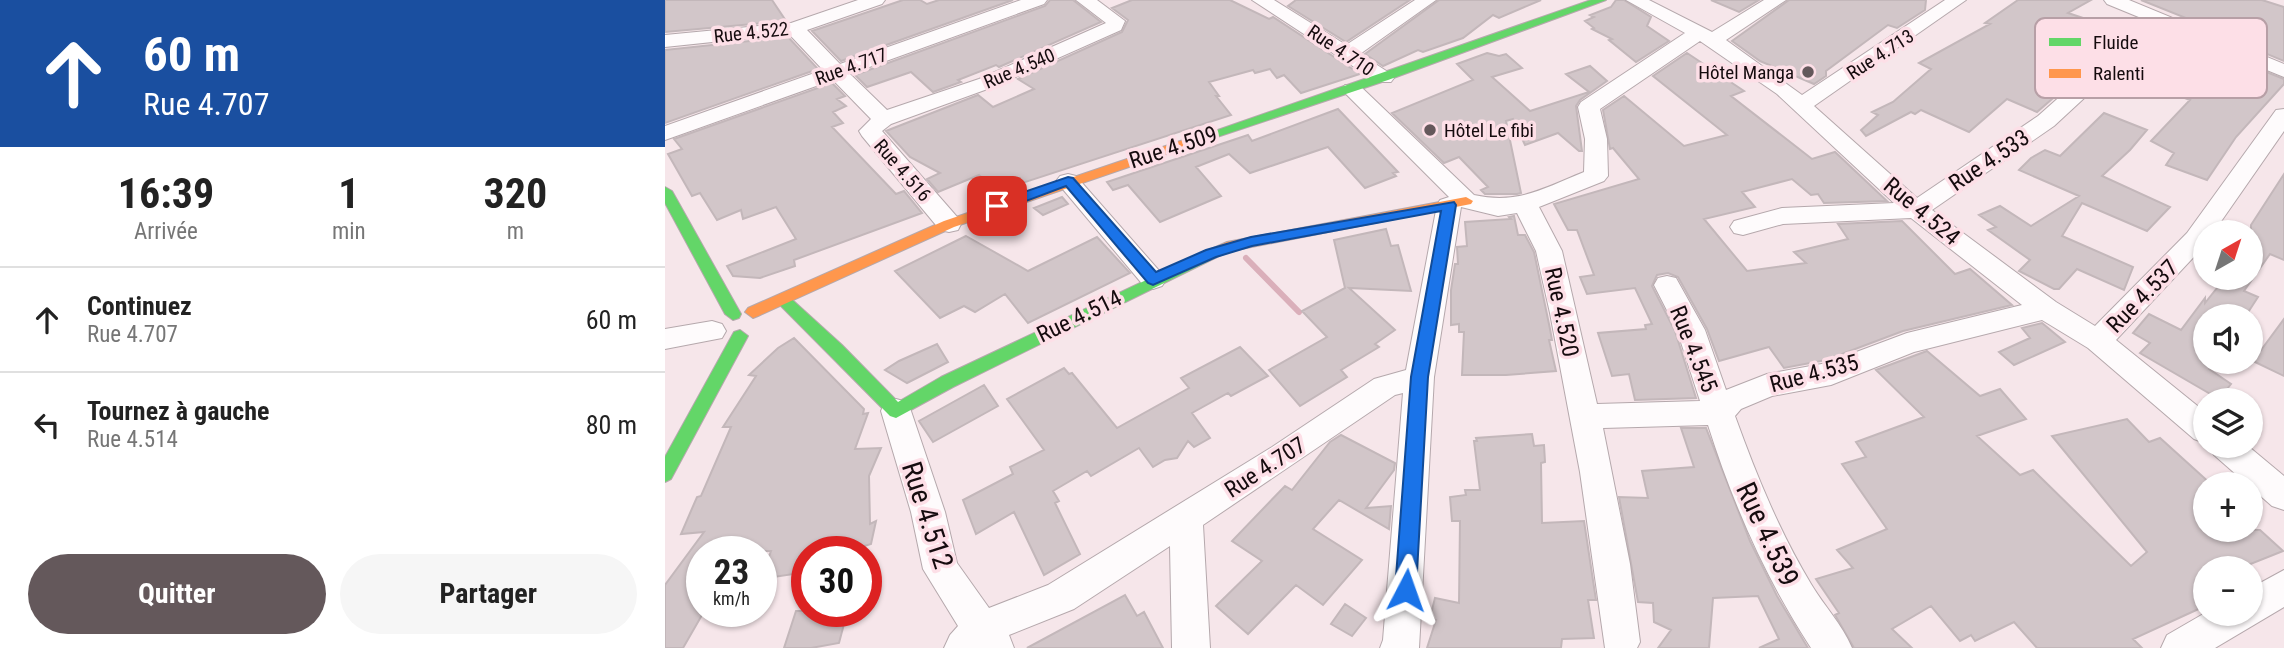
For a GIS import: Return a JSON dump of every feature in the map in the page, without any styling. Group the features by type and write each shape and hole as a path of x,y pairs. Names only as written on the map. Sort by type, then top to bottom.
{"street":[{"name":"Rue 4.522","path":"665,41 794,28 876,0"},
{"name":"Rue 4.717","path":"665,132 1038,0"},
{"name":"Rue 4.540","path":"883,119 986,83 1114,26 1116,21 1086,0"},
{"path":"1346,54 1427,0"},
{"name":"Rue 4.509","path":"722,323 783,300 949,224 1068,181 1352,89 1601,0"},
{"name":"Rue 4.524","path":"1635,0 1706,36 1801,105 1916,210 2046,309 2098,341 2193,420"},
{"path":"1352,89 1457,203 1498,208 1525,204 1596,176 1596,139 1589,107 1706,36 1777,0"},
{"name":"Rue 4.713","path":"1801,105 1957,0"},
{"path":"2113,0 2160,18"},
{"name":"Rue 4.710","path":"1265,1 1384,78"},
{"name":"Rue 4.516","path":"794,28 883,119 870,131 949,224"},
{"path":"2267,64 2284,71"},
{"name":"Rue 4.533","path":"1916,210 2046,121 2071,98"},
{"name":"Rue 4.537","path":"2098,341 2196,239 2284,115"},
{"path":"1068,181 1153,279"},
{"path":"665,191 722,323 719,340 740,336 754,327 758,316 753,312"},
{"path":"1399,648 1402,643 1419,377 1457,203"},
{"name":"Rue 4.514","path":"896,411 947,382 1153,279 1206,256 1251,241 1457,203"},
{"name":"Rue 4.520","path":"1525,204 1549,251 1612,564 1621,642"},
{"path":"1743,227 1782,216 1916,210"},
{"name":"Rue 4.545","path":"1667,285 1691,330 1719,413"},
{"path":"783,300 837,349 896,411"},
{"name":"Rue 4.535","path":"1719,413 1730,401 1767,385 1831,374 1907,343 2046,309"},
{"path":"665,339 722,323"},
{"path":"665,474 740,336"},
{"name":"Rue 4.707","path":"979,642 1061,597 1385,387 1419,377"},
{"name":"Rue 4.512","path":"896,411 928,512 941,569 979,642"},
{"path":"1584,416 1719,413"},
{"name":"Rue 4.539","path":"1719,413 1745,490 1798,596 1833,648"},
{"path":"2239,458 2284,496"},
{"path":"1185,519 1191,648"},
{"path":"2263,600 2284,587"},
{"path":"2180,648 2218,626"}],"building":[{"path":"665,0 772,0 786,21 665,32"},
{"path":"903,0 920,0 927,4 939,0 1013,0 841,61 812,31"},
{"path":"1050,0 1073,0 1101,22 999,67 996,65 933,92 911,72 867,87 855,75 1045,6"},
{"path":"1132,0 1230,0 1269,19 1273,17 1360,74 1301,93 1284,75 1277,78 1270,69 1255,73 1253,70 1209,82 1231,115 1007,188 997,181 989,184 979,175 938,192 927,179 940,173 910,157 886,131 978,95 993,107 1034,89 1018,79 1122,32 1128,20 1112,8"},
{"path":"1296,0 1410,0 1346,42 1288,6"},
{"path":"1439,0 1541,0 1499,18 1493,15 1463,38 1423,52 1418,50 1383,66 1365,54"},
{"path":"1616,0 1624,0 1651,17 1647,26 1669,41 1636,62 1609,40 1612,39 1592,29 1594,28 1585,21 1594,17 1590,15 1611,7"},
{"path":"1711,0 1759,0 1739,12"},
{"path":"1789,0 1926,0 1925,10 1897,28 1888,25 1826,71 1826,76 1814,84 1760,61 1732,41"},
{"path":"2018,0 2091,0 2068,13 2083,18 2035,18 2035,98 2053,98 2037,112 2007,99 1969,132 1921,110 1915,114 1911,112 1866,136 1861,130 1878,115 1872,112 1893,102 1931,69 1919,63 1990,24 1985,23"},
{"path":"2141,0 2262,0 2284,7 2284,61 2267,54 2267,18 2186,18"},
{"path":"788,37 818,69 665,123 665,50"},
{"path":"1487,53 1499,56 1506,54 1522,68 1492,77 1530,111 1589,92 1566,74 1590,66 1607,81 1580,100 1576,106 1582,151 1558,133 1525,145 1513,119 1506,121 1521,193 1517,194 1485,194 1481,190 1488,187 1459,157 1444,163 1392,113 1473,80 1457,64"},
{"path":"1687,53 1744,91 1731,96 1812,159 1835,152 1887,201 1824,203 1818,194 1811,195 1792,179 1742,192 1755,207 1704,219 1747,271 1806,263 1794,252 1848,239 1838,224 1902,221 1955,274 1970,269 2012,305 1903,331 1826,360 1784,368 1769,347 1719,361 1707,329 1678,277 1668,273 1657,275 1652,286 1675,331 1696,398 1635,400 1629,374 1612,376 1598,333 1646,329 1645,325 1652,324 1635,288 1587,294 1580,277 1594,275 1577,230 1568,230 1554,204 1639,179 1613,148 1610,149 1603,110 1624,96 1684,146 1727,135 1653,76"},
{"path":"2267,72 2284,79 2284,84 2236,137 2207,180 2166,165 2174,153 2151,141 2190,100 2185,98 2267,98"},
{"path":"832,83 845,96 837,99 846,106 833,112 843,123 832,127 896,194 904,191 922,213 794,260 795,266 760,278 733,276 727,266 796,239 776,207 743,219 741,210 717,220 700,193 692,196 668,154 682,149 674,139"},
{"path":"1338,109 1398,172 1393,173 1396,176 1365,188 1328,147 1250,173 1229,154 1196,167 1221,196 1160,222 1128,185 1113,190 1107,182 1248,135 1252,141"},
{"path":"2104,113 2147,130 2102,176 2170,207 2147,231 2082,203 2062,236 2133,267 2124,290 2077,269 2059,289 2054,289 2019,271 2030,260 1988,230 1996,227 1979,215 2000,206 2031,226 2079,196 2019,170 2031,158 2045,150 2060,156"},
{"path":"2284,174 2284,260 2270,254 2263,264 2263,220 2254,220"},
{"path":"1062,197 1068,204 1043,215 1034,208"},
{"path":"1514,216 1518,235 1525,235 1534,252 1556,371 1462,375 1464,332 1459,332 1459,324 1451,325 1451,290 1455,264 1458,264 1457,247 1467,246 1465,222 1511,219 1509,217"},
{"path":"1386,229 1391,246 1398,245 1411,291 1349,288 1395,330 1375,344 1379,347 1341,370 1347,377 1300,406 1269,370 1327,337 1302,311 1345,288 1334,240"},
{"path":"966,236 1028,271 1097,237 1130,273 1028,323 1005,294 975,312 964,306 940,318 895,271"},
{"path":"2215,290 2245,290 2258,297 2253,304 2200,304 2205,298 2205,303"},
{"path":"2149,314 2181,330 2193,314 2193,374 2216,374 2231,384 2228,388 2200,388 2140,353 2150,343 2133,333"},
{"path":"2284,319 2284,376 2263,366 2263,347"},
{"path":"2042,323 2065,342 2014,365 1999,352 2030,338 2022,328"},
{"path":"794,338 864,409 863,414 868,413 855,449 881,448 869,476 870,524 876,521 873,536 791,536 791,574 777,577 777,536 701,536 704,532 681,534 731,427 723,427 756,376 749,375 778,348"},
{"path":"937,344 948,362 907,383 885,370 899,361"},
{"path":"1240,347 1268,376 1231,396 1228,393 1192,413 1210,438 1194,447 1188,441 1177,458 1165,460 1153,467 1139,448 1091,476 1087,471 1053,491 1059,501 1055,503 1080,554 1044,575 1014,512 976,534 963,500 1013,474 1010,467 1044,450 1007,399 1064,368 1069,374 1072,373 1117,428 1189,388 1181,378"},
{"path":"1927,351 1980,396 2000,389 2026,419 1977,436 2020,475 2033,470 2131,566 2147,552 2052,436 2127,419 2149,442 2160,438 2198,472 2193,472 2193,542 2263,542 2263,533 2283,551 2263,559 2263,556 2193,556 2193,612 2133,639 2142,648 2037,648 2014,622 1975,641 1971,635 1960,641 1931,606 1892,629 1912,648 1854,648 1835,615 1839,613 1816,579 1853,568 1837,550 1887,529 1842,464 1866,457 1856,442 1924,417 1876,370"},
{"path":"984,385 998,406 933,442 919,421"},
{"path":"1681,428 1706,428 1750,541 1777,596 1808,648 1759,648 1779,639 1758,596 1713,598 1709,648 1658,648 1671,630 1654,622 1653,603 1638,602 1619,497 1648,498 1642,471 1694,467"},
{"path":"1532,434 1534,446 1544,445 1545,462 1541,463 1542,523 1584,521 1596,600 1588,600 1594,638 1562,639 1561,648 1427,648 1436,620 1430,618 1435,598 1459,603 1460,521 1452,521 1450,497 1466,495 1465,490 1480,490 1474,441 1477,441 1476,438"},
{"path":"1341,435 1395,463 1394,470 1366,508 1391,506 1389,529 1339,500 1313,529 1362,560 1323,605 1296,585 1248,634 1216,606 1262,561 1232,541 1285,486 1292,490 1330,442"},
{"path":"686,556 686,627 695,627 683,648 665,648 665,585"},
{"path":"1125,595 1137,616 1144,612 1163,648 1027,648"},
{"path":"1345,604 1366,618 1352,636 1331,624"},
{"path":"791,626 843,627 839,643 811,648 784,648"}],"waterway":[{"path":"1246,258 1299,312"}],"traffic: fast":[{"path":"1195,140 1384,78 1601,0"},
{"path":"665,191 733,314"},
{"path":"783,300 836,349 896,411 947,382 1212,254"},
{"path":"665,474 740,336"}],"traffic: slow":[{"path":"753,312 949,224 1195,140"},
{"path":"1212,254 1227,247 1466,201"}],"place":[{"name":"Hôtel Manga","path":"1808,72"},
{"name":"Hôtel Le fibi","path":"1430,130"}],"route":[{"path":"997,206 1068,181 1153,279 1227,247 1251,241 1449,205 1419,377 1406,590"}]}
